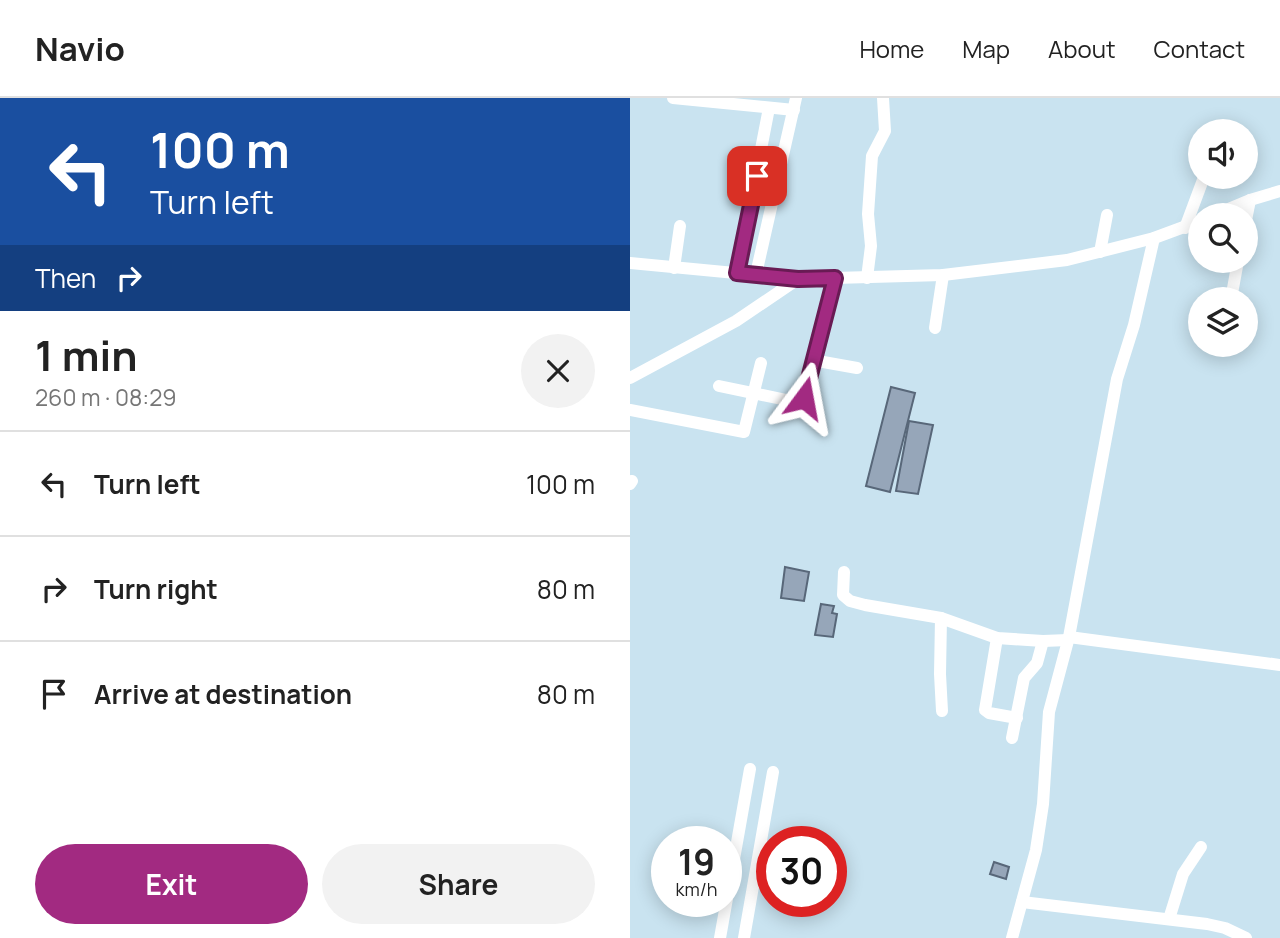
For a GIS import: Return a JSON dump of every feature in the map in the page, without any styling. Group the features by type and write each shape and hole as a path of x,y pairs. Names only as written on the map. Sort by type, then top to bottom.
{"street":[{"path":"673,98 769,108 795,104 756,274"},
{"path":"867,278 871,246 868,214 872,156 885,131 882,98"},
{"path":"737,273 769,108"},
{"path":"1185,228 1199,189"},
{"path":"1243,203 1280,191"},
{"path":"1100,251 1107,215"},
{"path":"674,268 680,226"},
{"path":"630,264 798,279 943,275 1029,265 1100,251 1188,227"},
{"path":"1012,938 1035,850 1043,804 1049,712 1068,638 1117,379 1134,325 1154,238"},
{"path":"936,328 943,275"},
{"path":"719,386 799,402 804,398 835,278"},
{"path":"630,377 736,321 798,279"},
{"path":"812,360 857,368"},
{"path":"630,410 744,432 761,363"},
{"path":"844,572 842,595 850,601 886,610 941,618 997,638 1043,641 1068,638 1280,665"},
{"path":"941,618 942,711"},
{"path":"997,638 985,710 1017,718"},
{"path":"1012,738 1024,678 1037,663 1043,641"},
{"path":"720,938 750,769"},
{"path":"744,938 773,772"},
{"path":"1170,919 1183,874 1201,847"},
{"path":"1022,902 1216,925 1246,938"}],"building":[{"path":"891,387 915,393 890,492 866,486"},
{"path":"909,421 933,425 918,494 896,491"},
{"path":"785,567 809,572 804,601 781,598"},
{"path":"821,604 834,606 832,613 837,614 833,637 815,635"},
{"path":"994,862 1009,867 1006,879 990,874"}],"route":[{"path":"757,176 737,273 798,279 835,278 804,398"}]}
